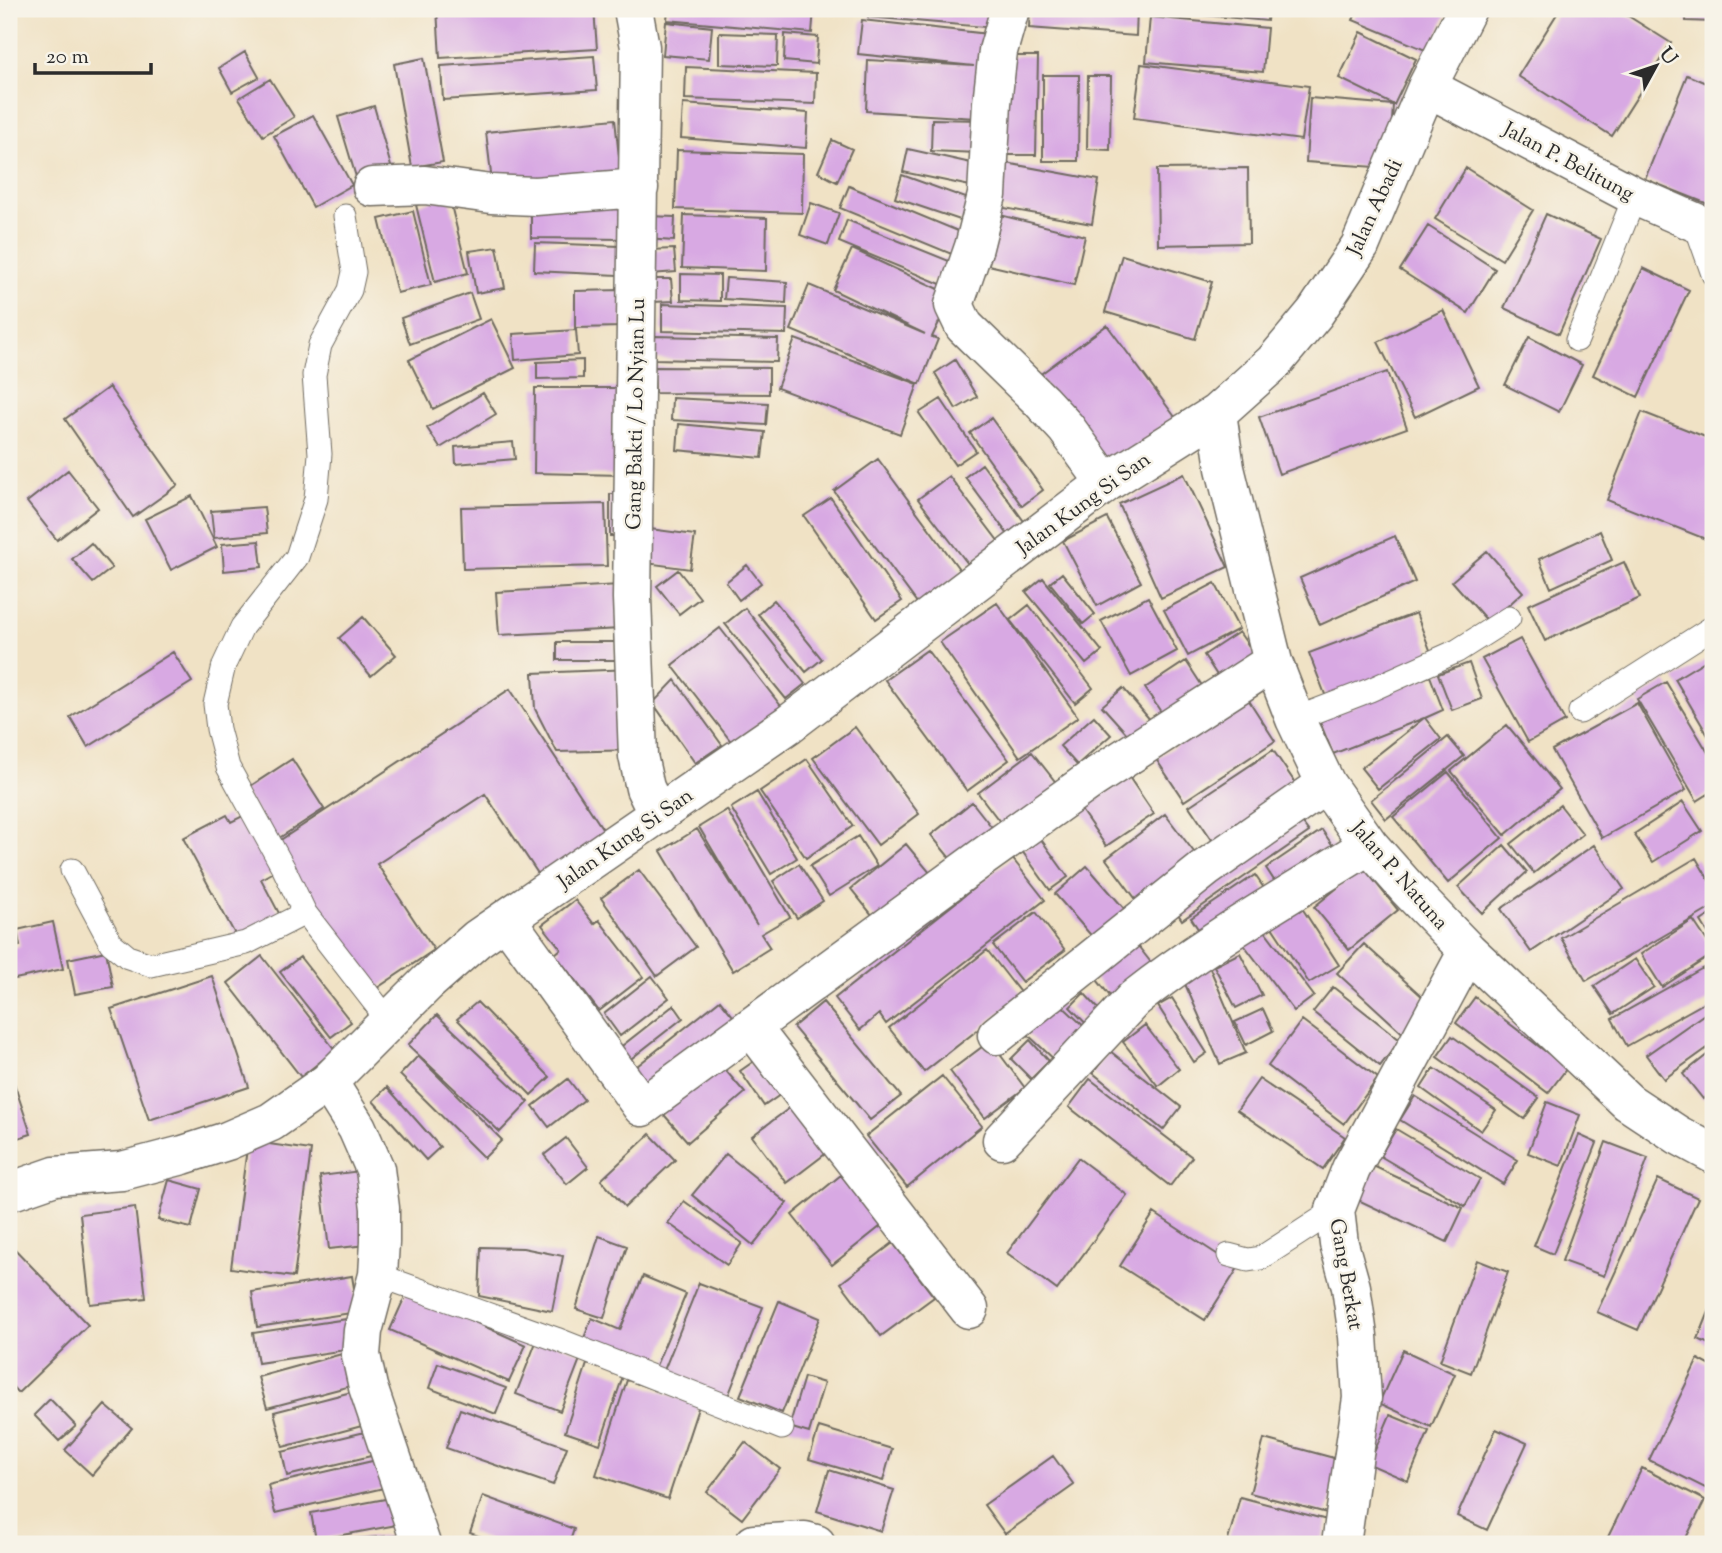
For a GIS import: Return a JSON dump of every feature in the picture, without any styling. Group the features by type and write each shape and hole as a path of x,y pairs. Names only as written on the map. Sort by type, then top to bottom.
{"street":[{"name":"Gang Bakti / Lo Nyian Lu","path":"633,9 640,47 632,598 638,756 645,788 658,815"},
{"path":"1010,9 998,51 987,195 974,247 954,305 964,326 1066,428 1106,483"},
{"name":"Jalan Abadi","path":"1217,413 1275,362 1315,313 1360,246 1427,87 1467,9"},
{"name":"Jalan P. Belitung","path":"1427,87 1635,196 1704,226"},
{"path":"372,187 425,185 491,194 535,196 639,187"},
{"name":"Jalan Kung Si San","path":"9,1192 55,1176 122,1171 227,1141 271,1122 328,1082 388,1020 477,939 789,724 1106,483 1217,413"},
{"name":"Jalan P. Natuna","path":"1217,413 1226,468 1272,662 1326,784 1369,845 1406,888 1468,951 1628,1102 1713,1154"},
{"path":"506,919 642,1107 1092,779 1272,662"},
{"path":"997,1035 1206,868 1326,784"},
{"path":"1002,1140 1142,993 1208,947 1369,845"},
{"name":"Gang Berkat","path":"1341,1544 1362,1398 1358,1336 1351,1287 1339,1244 1335,1210 1352,1169 1468,951"},
{"path":"752,1028 969,1309"},
{"path":"328,1082 357,1128 375,1169 380,1208 377,1275 363,1331 361,1355 368,1387 421,1544"},
{"path":"754,1544 805,1541 816,1544"}],"lane":[{"path":"1577,340 1635,196"},
{"path":"345,216 354,272 350,290 320,345 314,374 320,454 316,499 297,557 242,627 224,665 215,704 218,729 228,766 284,869 305,914 388,1020"},
{"path":"1704,226 1713,274"},
{"path":"1295,719 1370,690 1457,651 1509,618"},
{"path":"1580,712 1713,627"},
{"path":"72,870 111,943 128,957 151,965 246,943 305,914"},
{"path":"1229,1255 1248,1260 1261,1258 1335,1210"},
{"path":"377,1275 556,1339 782,1428"}],"building":[{"path":"437,9 594,9 597,49 440,58"},
{"path":"668,9 814,9 812,33 667,20"},
{"path":"869,9 997,9 996,28 868,17"},
{"path":"1030,9 1137,9 1136,36 1029,28"},
{"path":"1160,9 1268,9 1267,21"},
{"path":"1358,9 1448,9 1430,52 1353,20"},
{"path":"1560,9 1617,9 1671,43 1612,136 1518,76"},
{"path":"1686,9 1713,9 1713,22 1686,21"},
{"path":"1150,17 1267,28 1263,72 1146,62"},
{"path":"862,20 988,34 976,118 866,111 868,60 974,66 858,54"},
{"path":"666,22 712,27 709,59 663,55"},
{"path":"1361,32 1416,59 1394,105 1339,78"},
{"path":"719,33 778,35 777,66 719,64"},
{"path":"785,34 818,37 816,64 784,61"},
{"path":"245,52 259,77 232,92 219,68"},
{"path":"594,56 597,90 443,100 441,66"},
{"path":"1005,56 1038,56 1036,155 1005,155"},
{"path":"424,58 443,162 412,167 394,64"},
{"path":"1141,64 1309,86 1301,140 1134,118"},
{"path":"686,67 816,73 815,104 685,99"},
{"path":"1043,75 1079,75 1078,161 1043,161"},
{"path":"1687,75 1713,86 1713,206 1645,179"},
{"path":"1088,76 1111,76 1110,150 1087,149"},
{"path":"270,79 294,117 263,136 239,98"},
{"path":"1310,98 1393,105 1389,168 1306,162"},
{"path":"683,104 808,113 806,148 681,138"},
{"path":"374,106 394,177 359,187 338,117"},
{"path":"313,115 352,185 313,207 274,136"},
{"path":"615,119 621,177 493,190 486,132"},
{"path":"932,119 980,120 978,153 931,151"},
{"path":"832,140 852,149 837,182 818,172"},
{"path":"908,149 980,165 975,187 903,172"},
{"path":"677,150 803,154 802,213 675,209"},
{"path":"1006,163 1099,180 1092,224 999,207"},
{"path":"1248,168 1249,243 1158,245 1157,169"},
{"path":"1466,168 1533,210 1502,260 1435,219"},
{"path":"902,175 977,202 969,223 895,198"},
{"path":"849,186 975,238 966,260 840,208"},
{"path":"449,197 468,273 435,282 416,205"},
{"path":"531,201 625,203 625,239 531,238"},
{"path":"811,203 839,213 828,245 800,235"},
{"path":"413,211 431,285 397,293 379,219"},
{"path":"996,214 1085,236 1074,285 984,264"},
{"path":"1546,214 1601,239 1559,334 1504,308"},
{"path":"684,215 767,218 766,271 682,268"},
{"path":"647,216 675,217 674,241 646,239"},
{"path":"847,220 964,267 955,290 839,242"},
{"path":"1428,226 1495,269 1468,313 1400,270"},
{"path":"535,243 620,246 618,275 534,271"},
{"path":"497,247 505,288 476,293 469,251"},
{"path":"674,249 676,272 651,274 649,250"},
{"path":"852,249 952,295 932,337 938,339 920,384 791,330 809,285 925,334 833,290"},
{"path":"1122,255 1212,282 1195,339 1105,312"},
{"path":"1643,268 1689,290 1638,397 1593,375"},
{"path":"681,274 720,275 720,301 681,300"},
{"path":"726,278 787,282 786,303 724,299"},
{"path":"653,279 671,279 673,301 653,302"},
{"path":"622,290 622,327 575,328 575,291"},
{"path":"470,293 479,319 410,344 401,318"},
{"path":"662,304 787,308 786,334 662,331"},
{"path":"1443,310 1479,386 1415,417 1378,342"},
{"path":"491,319 515,368 433,409 409,360"},
{"path":"1107,325 1175,417 1107,468 1038,376"},
{"path":"576,330 578,355 515,360 513,334"},
{"path":"655,336 778,339 777,362 655,359"},
{"path":"1529,337 1582,365 1559,412 1505,385"},
{"path":"795,339 918,384 900,434 777,388"},
{"path":"583,360 583,378 537,379 537,362"},
{"path":"955,360 977,397 956,409 935,373"},
{"path":"654,367 769,368 769,394 655,393"},
{"path":"1387,372 1407,428 1279,474 1259,417"},
{"path":"109,387 178,485 133,517 65,419"},
{"path":"535,388 622,388 622,475 534,473"},
{"path":"483,393 496,414 440,448 427,428"},
{"path":"672,398 768,403 766,425 671,420"},
{"path":"941,399 976,451 955,465 919,413"},
{"path":"1642,412 1713,440 1713,542 1607,500"},
{"path":"991,418 1043,490 1022,506 970,433"},
{"path":"679,424 765,432 762,458 677,450"},
{"path":"513,442 515,459 456,464 455,447"},
{"path":"878,459 962,573 918,604 834,491"},
{"path":"982,464 1026,524 1009,536 965,477"},
{"path":"68,470 98,508 57,540 27,502"},
{"path":"1184,474 1228,567 1161,598 1119,504"},
{"path":"949,476 999,542 968,564 918,499"},
{"path":"610,494 627,494 627,536 610,536"},
{"path":"192,496 217,547 171,570 145,519"},
{"path":"831,498 902,601 876,619 804,516"},
{"path":"605,504 607,566 463,569 461,507"},
{"path":"264,507 267,533 214,538 211,511"},
{"path":"1107,518 1141,582 1097,606 1063,541"},
{"path":"650,529 695,535 690,569 646,563"},
{"path":"1600,531 1612,560 1551,588 1539,559"},
{"path":"1395,536 1415,582 1320,625 1300,578"},
{"path":"259,541 262,567 224,571 222,544"},
{"path":"91,543 112,568 93,583 72,559"},
{"path":"1487,551 1523,592 1489,623 1452,581"},
{"path":"1624,562 1640,598 1545,641 1528,605"},
{"path":"747,565 761,583 739,600 726,582"},
{"path":"678,570 700,598 679,614 657,586"},
{"path":"1062,573 1095,614 1083,624 1050,583"},
{"path":"1043,578 1102,651 1086,664 1026,592"},
{"path":"1215,583 1239,629 1188,656 1164,610"},
{"path":"619,585 621,629 499,635 496,592"},
{"path":"1148,597 1177,651 1131,676 1101,621"},
{"path":"774,600 822,659 806,672 758,614"},
{"path":"997,603 1078,717 1020,757 940,642"},
{"path":"1029,605 1093,688 1075,703 1010,620"},
{"path":"745,608 805,684 786,699 725,624"},
{"path":"1416,613 1433,658 1326,697 1309,653"},
{"path":"363,617 396,655 371,676 339,638"},
{"path":"720,628 781,706 733,744 672,665"},
{"path":"1239,632 1258,659 1222,683 1204,655"},
{"path":"1520,639 1565,721 1528,742 1482,659"},
{"path":"557,642 615,642 615,660 557,660"},
{"path":"927,650 1009,760 967,791 885,680"},
{"path":"173,652 192,682 88,747 70,717"},
{"path":"1713,656 1713,744 1675,679"},
{"path":"1186,661 1210,698 1169,724 1145,688"},
{"path":"1469,663 1482,699 1452,710 1438,674"},
{"path":"632,669 636,750 557,752 535,709 533,673"},
{"path":"1430,676 1443,710 1425,718 1441,739 1378,789 1361,768 1424,718 1333,754 1319,720"},
{"path":"675,680 722,745 695,763 653,703"},
{"path":"1666,682 1713,761 1713,791 1697,801 1637,699"},
{"path":"1123,688 1157,728 1137,745 1102,706"},
{"path":"510,689 608,837 543,881 485,794 377,864 434,950 371,992 273,845"},
{"path":"1248,699 1275,741 1184,801 1156,759"},
{"path":"1637,703 1686,790 1602,838 1552,750"},
{"path":"1094,716 1111,735 1077,765 1060,746"},
{"path":"1507,725 1560,789 1505,835 1451,771"},
{"path":"855,727 919,814 878,845 813,758"},
{"path":"1448,737 1464,756 1386,819 1371,800"},
{"path":"1273,750 1302,793 1219,850 1189,806"},
{"path":"1032,752 1065,794 1010,835 978,793"},
{"path":"292,759 324,809 276,840 243,791"},
{"path":"807,759 853,826 806,858 760,791"},
{"path":"1448,772 1502,838 1448,883 1393,817"},
{"path":"1129,777 1154,814 1106,846 1081,810"},
{"path":"757,792 797,858 771,874 731,808"},
{"path":"972,802 994,830 953,862 931,835"},
{"path":"1683,802 1702,831 1653,862 1634,834"},
{"path":"1560,805 1583,834 1534,873 1511,844"},
{"path":"727,810 790,917 761,934 770,948 733,971 661,851 697,829 757,925 699,827"},
{"path":"251,812 281,868 261,879 281,917 238,940 183,838 227,815 231,822"},
{"path":"1295,813 1309,832 1182,920 1169,900"},
{"path":"1165,814 1197,856 1138,902 1106,859"},
{"path":"1322,830 1340,856 1283,894 1266,868"},
{"path":"858,836 877,866 829,896 810,866"},
{"path":"1040,838 1068,877 1050,890 1022,851"},
{"path":"906,844 936,880 881,926 851,889"},
{"path":"1504,845 1527,872 1482,913 1458,887"},
{"path":"1594,845 1624,889 1531,952 1501,909"},
{"path":"1012,858 1045,900 886,1024 879,1014 860,1030 835,998"},
{"path":"1696,858 1713,887 1713,907 1586,981 1561,938"},
{"path":"799,864 823,901 797,918 773,881"},
{"path":"1087,866 1128,913 1096,941 1055,894"},
{"path":"1363,867 1398,910 1349,950 1314,907"},
{"path":"639,870 696,947 657,976 601,898"},
{"path":"1255,875 1270,897 1206,941 1191,918"},
{"path":"575,900 594,924 599,920 643,977 599,1011 555,954 561,949 542,925"},
{"path":"1300,905 1339,965 1309,983 1270,924"},
{"path":"1036,912 1065,950 1022,982 993,945"},
{"path":"1713,913 1713,941 1701,921"},
{"path":"1693,920 1713,954 1662,987 1641,954"},
{"path":"53,922 63,969 10,980 9,948 20,946 17,930"},
{"path":"1262,927 1314,996 1294,1011 1242,942"},
{"path":"1131,937 1160,974 1118,1006 1089,970"},
{"path":"1364,944 1435,1008 1408,1038 1337,973"},
{"path":"987,950 1022,995 924,1072 889,1028"},
{"path":"106,951 113,987 75,994 68,959"},
{"path":"1240,953 1262,995 1236,1008 1214,966"},
{"path":"262,956 335,1050 301,1077 228,983"},
{"path":"300,957 351,1022 331,1037 280,972"},
{"path":"1635,959 1654,987 1613,1014 1594,986"},
{"path":"1209,966 1246,1053 1220,1064 1182,977"},
{"path":"1703,968 1713,986 1713,998 1627,1046 1612,1019"},
{"path":"212,976 249,1087 149,1120 111,1009"},
{"path":"652,976 669,998 620,1036 604,1014"},
{"path":"1333,987 1400,1040 1380,1066 1313,1012"},
{"path":"1084,993 1107,1018 1093,1031 1070,1007"},
{"path":"1475,997 1567,1068 1548,1093 1456,1023"},
{"path":"1172,998 1207,1053 1194,1062 1158,1006"},
{"path":"720,1000 741,1026 648,1100 627,1074"},
{"path":"1056,1000 1090,1032 1059,1064 1025,1032"},
{"path":"477,1002 550,1077 531,1095 457,1019"},
{"path":"823,1002 901,1096 870,1120 793,1027"},
{"path":"674,1005 683,1018 623,1065 613,1053"},
{"path":"1713,1008 1713,1044 1664,1079 1646,1055"},
{"path":"1263,1009 1273,1031 1246,1045 1235,1022"},
{"path":"437,1015 529,1102 500,1132 408,1045"},
{"path":"1302,1020 1378,1078 1344,1124 1268,1066"},
{"path":"1145,1025 1179,1069 1158,1086 1123,1042"},
{"path":"1452,1036 1539,1098 1524,1119 1437,1057"},
{"path":"1030,1040 1049,1061 1031,1079 1011,1059"},
{"path":"990,1041 1025,1088 985,1118 950,1071"},
{"path":"1713,1050 1713,1091 1703,1099 1683,1074"},
{"path":"1110,1051 1181,1107 1163,1130 1093,1073"},
{"path":"763,1055 787,1090 764,1106 740,1071"},
{"path":"418,1056 502,1140 484,1158 400,1075"},
{"path":"715,1058 745,1093 688,1142 658,1108"},
{"path":"9,1068 31,1134 9,1141"},
{"path":"1434,1068 1496,1110 1481,1131 1421,1088"},
{"path":"942,1076 982,1126 907,1187 866,1136"},
{"path":"568,1079 584,1100 549,1127 533,1106"},
{"path":"1090,1079 1192,1157 1170,1186 1069,1107"},
{"path":"1259,1079 1345,1137 1323,1169 1237,1110"},
{"path":"387,1087 440,1147 426,1160 373,1101"},
{"path":"1415,1096 1518,1160 1503,1184 1400,1120"},
{"path":"799,1101 833,1148 787,1183 752,1136"},
{"path":"1547,1102 1580,1115 1561,1166 1528,1153"},
{"path":"1396,1129 1480,1179 1465,1206 1380,1156"},
{"path":"650,1134 675,1160 625,1207 601,1180"},
{"path":"1579,1135 1597,1143 1553,1254 1534,1246"},
{"path":"566,1138 588,1167 567,1184 544,1155"},
{"path":"248,1141 311,1150 294,1277 231,1268"},
{"path":"1606,1142 1648,1158 1604,1276 1562,1261"},
{"path":"726,1154 787,1203 753,1245 692,1195"},
{"path":"1078,1158 1127,1195 1057,1290 1007,1253"},
{"path":"1371,1165 1463,1208 1447,1242 1356,1199"},
{"path":"368,1170 376,1244 329,1249 320,1176"},
{"path":"841,1175 881,1226 832,1265 792,1215"},
{"path":"1658,1179 1698,1198 1638,1330 1597,1312"},
{"path":"169,1180 201,1189 191,1228 158,1220"},
{"path":"684,1201 742,1243 727,1265 668,1223"},
{"path":"135,1207 146,1298 90,1304 80,1214"},
{"path":"1154,1213 1238,1268 1205,1320 1120,1266"},
{"path":"599,1236 627,1246 604,1318 576,1309"},
{"path":"9,1243 88,1325 18,1393 9,1383"},
{"path":"893,1243 934,1297 881,1336 841,1283"},
{"path":"481,1247 523,1248 563,1256 552,1311 479,1296"},
{"path":"1477,1260 1508,1272 1471,1373 1440,1361"},
{"path":"352,1276 358,1312 257,1327 252,1292"},
{"path":"643,1276 686,1294 653,1373 582,1343 592,1318 620,1330"},
{"path":"699,1283 763,1307 727,1399 663,1373"},
{"path":"407,1292 526,1345 509,1382 390,1330"},
{"path":"779,1301 820,1318 782,1413 740,1396"},
{"path":"1713,1302 1713,1346 1698,1339"},
{"path":"347,1319 352,1349 258,1363 253,1333"},
{"path":"538,1337 582,1354 560,1411 516,1394"},
{"path":"1403,1350 1455,1374 1431,1427 1379,1403"},
{"path":"349,1352 358,1384 267,1408 258,1377"},
{"path":"1698,1359 1713,1367 1713,1492 1649,1460"},
{"path":"438,1363 506,1388 496,1414 429,1388"},
{"path":"587,1364 623,1376 600,1444 565,1432"},
{"path":"804,1377 824,1383 809,1433 789,1427"},
{"path":"627,1380 699,1405 668,1499 596,1475"},
{"path":"363,1389 373,1423 283,1447 274,1412"},
{"path":"50,1399 76,1426 59,1441 34,1415"},
{"path":"105,1405 132,1428 92,1475 65,1450"},
{"path":"460,1409 567,1447 553,1485 446,1448"},
{"path":"1390,1415 1429,1431 1408,1481 1369,1464"},
{"path":"819,1427 892,1449 883,1481 809,1459"},
{"path":"1496,1429 1527,1443 1487,1530 1457,1516"},
{"path":"365,1432 371,1456 287,1476 282,1452"},
{"path":"1264,1439 1341,1460 1327,1513 1250,1493"},
{"path":"745,1442 780,1469 742,1519 707,1492"},
{"path":"1053,1456 1074,1485 1005,1534 984,1505"},
{"path":"381,1459 388,1487 275,1513 268,1485"},
{"path":"1642,1468 1705,1500 1683,1544 1605,1543"},
{"path":"829,1470 894,1490 881,1531 817,1511"},
{"path":"483,1496 574,1529 569,1544 500,1544 470,1533"},
{"path":"396,1497 402,1524 316,1540 311,1513"},
{"path":"1240,1497 1327,1520 1321,1544 1227,1544"},
{"path":"404,1535 405,1544 317,1544 317,1542"}]}
